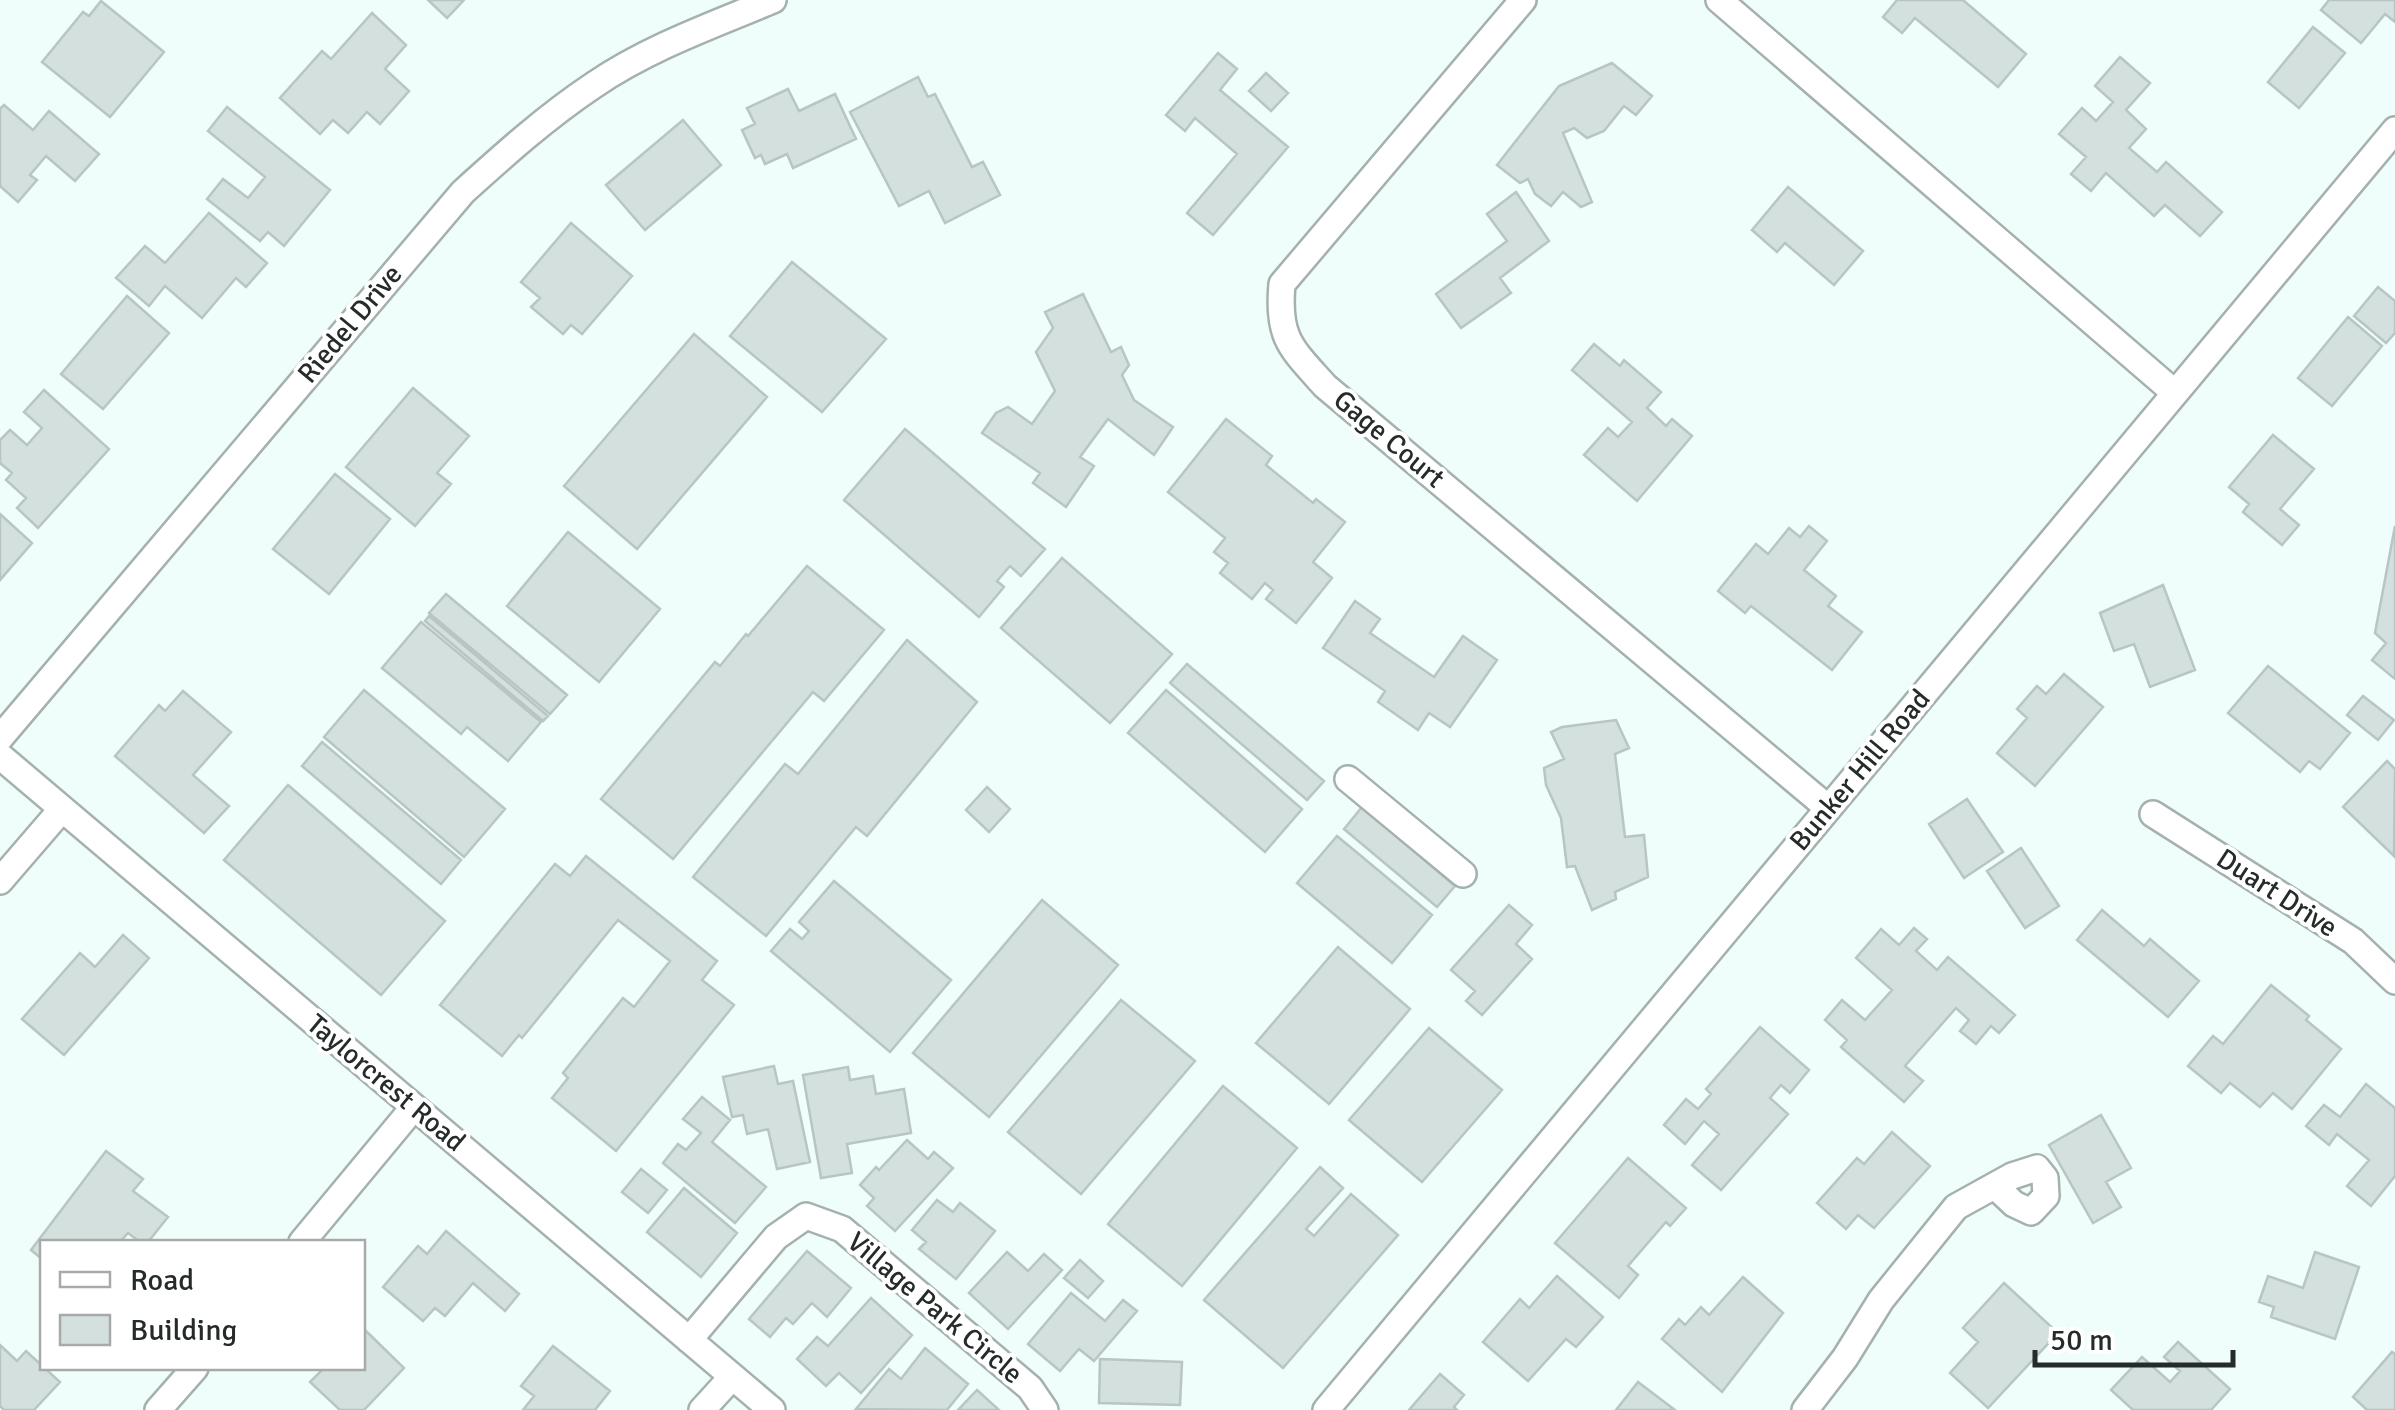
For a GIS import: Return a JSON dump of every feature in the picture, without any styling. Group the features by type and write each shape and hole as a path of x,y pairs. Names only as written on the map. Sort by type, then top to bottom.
{"street":[{"name":"Riedel Drive","path":"0,738 463,192 530,131 596,83 653,52 774,0"},
{"name":"Gage Court","path":"1523,0 1282,284 1279,315 1290,347 1326,386 1828,808"},
{"path":"1720,0 2175,393"},
{"name":"Bunker Hill Road","path":"1326,1410 2395,130"},
{"name":"Taylorcrest Road","path":"0,756 772,1410"},
{"path":"1348,779 1463,874"},
{"path":"0,881 62,809"},
{"name":"Duart Drive","path":"2153,814 2353,942 2395,981"},
{"path":"304,1240 414,1108"},
{"path":"1805,1410 1845,1358 1881,1300 1956,1207 1995,1186"},
{"name":"Village Park Circle","path":"689,1340 776,1237 806,1216 842,1229 1030,1388 1046,1410"},
{"path":"158,1410 194,1370"},
{"path":"702,1410 732,1377"}],"building":[{"path":"428,0 464,0 447,18"},
{"path":"1897,0 1963,0 2026,54 1998,87 1915,18 1902,33 1883,17"},
{"path":"2329,0 2395,0 2395,22 2385,14 2361,43 2321,10"},
{"path":"101,1 164,52 110,117 42,62 83,12 89,16"},
{"path":"372,13 406,45 385,69 409,91 380,124 367,112 348,133 333,120 320,134 280,98 322,51 331,59"},
{"path":"2313,27 2345,53 2299,108 2268,82"},
{"path":"1218,53 1237,69 1220,90 1288,147 1213,235 1187,213 1237,154 1195,118 1185,131 1166,115"},
{"path":"2120,57 2150,83 2126,110 2146,129 2129,148 2157,172 2166,162 2222,212 2200,236 2165,205 2154,216 2106,173 2091,191 2071,174 2086,157 2059,134 2082,108 2096,121 2113,102 2095,86"},
{"path":"1612,63 1652,96 1636,115 1624,106 1604,131 1587,138 1574,128 1563,133 1592,202 1581,207 1563,192 1551,206 1535,194 1528,179 1520,183 1497,165 1559,86"},
{"path":"1266,73 1288,93 1271,111 1249,91"},
{"path":"918,77 928,97 935,94 972,167 983,162 1000,195 945,223 929,191 899,206 850,112"},
{"path":"788,89 799,111 835,94 856,139 793,168 787,154 765,164 761,155 755,158 742,130 755,124 747,108"},
{"path":"4,105 33,130 49,111 99,154 75,181 46,156 30,175 37,180 18,202 0,186 0,109"},
{"path":"227,107 330,190 284,246 268,232 260,241 207,199 223,179 248,198 265,177 208,131"},
{"path":"683,120 721,165 645,230 606,185"},
{"path":"1788,187 1863,251 1834,285 1785,243 1777,252 1752,230"},
{"path":"1516,192 1549,241 1500,278 1511,293 1461,328 1436,294 1507,241 1487,214"},
{"path":"209,213 267,263 246,287 236,278 202,318 165,286 149,306 116,278 145,246 165,263"},
{"path":"571,223 632,276 582,334 571,325 563,334 531,307 540,298 521,282"},
{"path":"792,262 886,339 822,412 730,336"},
{"path":"2378,287 2395,301 2395,333 2386,343 2354,316"},
{"path":"1083,294 1111,352 1121,347 1129,365 1122,375 1134,400 1173,427 1154,455 1108,419 1080,457 1094,466 1066,507 1033,483 1040,473 982,433 996,413 1008,407 1032,424 1055,391 1036,352 1053,328 1045,312"},
{"path":"127,296 169,333 103,409 61,374"},
{"path":"2348,317 2382,346 2332,406 2298,378"},
{"path":"694,334 767,397 637,549 564,486"},
{"path":"1594,344 1620,366 1624,360 1661,392 1647,408 1666,426 1672,419 1692,436 1637,501 1584,455 1608,428 1618,437 1632,422 1572,370"},
{"path":"413,388 469,436 437,473 451,484 415,526 346,467"},
{"path":"44,390 109,449 38,528 17,508 26,498 6,480 12,473 0,463 0,440 10,430 27,445 42,428 24,412"},
{"path":"1226,419 1272,456 1266,465 1313,503 1316,499 1345,522 1313,562 1332,578 1296,623 1266,599 1273,590 1265,583 1252,599 1220,573 1228,563 1214,552 1225,538 1168,492"},
{"path":"905,429 1045,549 1021,576 1010,566 997,581 1004,587 979,617 844,500"},
{"path":"2273,435 2314,469 2280,509 2299,525 2282,545 2243,512 2249,504 2229,487"},
{"path":"335,474 390,519 329,594 273,549"},
{"path":"0,514 32,543 0,580"},
{"path":"1809,526 1827,541 1804,570 1836,596 1828,606 1862,632 1832,670 1751,606 1745,613 1718,591 1756,544 1768,554 1789,528 1800,537"},
{"path":"2395,526 2395,679 2372,660 2386,643 2375,633"},
{"path":"568,532 660,609 599,682 507,606"},
{"path":"1062,558 1172,654 1110,723 1001,628"},
{"path":"807,566 884,630 824,701 813,692 673,859 601,799 715,662 720,666"},
{"path":"2163,585 2195,670 2150,687 2134,644 2114,651 2100,613"},
{"path":"446,594 567,695 550,714 429,613"},
{"path":"1355,601 1380,619 1370,633 1434,677 1463,636 1497,660 1450,727 1429,713 1418,730 1378,702 1385,691 1323,648"},
{"path":"429,616 548,716 543,721 425,621"},
{"path":"421,622 541,722 508,761 467,727 461,734 382,668"},
{"path":"907,640 977,702 867,836 856,827 766,936 693,877 785,764 798,774"},
{"path":"1187,664 1324,781 1307,800 1170,683"},
{"path":"2268,666 2350,733 2320,769 2309,761 2300,772 2228,713"},
{"path":"2064,674 2103,707 2035,786 1997,753 2027,718 2017,709 2037,686 2046,694"},
{"path":"364,690 505,809 464,857 324,737"},
{"path":"1166,690 1302,809 1265,852 1128,733"},
{"path":"183,691 231,732 193,775 229,806 204,833 115,756 159,705 165,711"},
{"path":"2363,696 2394,720 2378,740 2347,715"},
{"path":"1616,720 1629,748 1615,754 1625,837 1644,835 1648,877 1615,892 1616,899 1592,910 1575,866 1567,867 1561,818 1546,785 1544,768 1564,759 1551,732"},
{"path":"322,742 461,860 441,884 302,766"},
{"path":"2387,761 2395,769 2394,856 2343,807"},
{"path":"288,785 445,921 381,995 224,860"},
{"path":"987,787 1010,809 989,832 966,810"},
{"path":"1967,799 2003,852 1964,878 1929,824"},
{"path":"1362,807 1455,886 1437,907 1344,829"},
{"path":"1337,836 1432,915 1392,963 1297,883"},
{"path":"2021,848 2059,906 2025,928 1987,871"},
{"path":"586,856 717,961 702,980 734,1005 616,1151 552,1098 568,1078 563,1073 623,998 634,1007 670,961 618,920 522,1038 519,1035 502,1056 440,1005 555,864 570,876"},
{"path":"834,881 951,980 890,1052 771,951 790,929 802,939 809,931 799,922"},
{"path":"1042,900 1118,965 989,1117 913,1053"},
{"path":"1509,905 1532,925 1516,944 1532,959 1482,1015 1466,1001 1475,991 1451,970"},
{"path":"2102,910 2144,946 2150,939 2199,981 2168,1017 2077,940"},
{"path":"1914,928 1927,939 1916,951 1937,970 1948,957 2015,1015 1999,1033 1991,1026 1976,1044 1960,1031 1969,1020 1956,1008 1905,1066 1923,1081 1904,1102 1841,1047 1847,1040 1825,1020 1842,1000 1865,1020 1892,990 1856,958 1881,929 1899,945"},
{"path":"123,935 149,958 64,1055 22,1019 80,953 95,967"},
{"path":"1338,947 1410,1009 1329,1104 1256,1043"},
{"path":"2271,985 2341,1049 2292,1109 2273,1093 2260,1107 2230,1083 2221,1093 2188,1066 2213,1036 2223,1044"},
{"path":"1121,1000 1195,1061 1081,1194 1008,1132"},
{"path":"1760,1027 1809,1070 1790,1093 1781,1085 1770,1098 1788,1114 1721,1190 1692,1165 1719,1134 1704,1121 1685,1144 1664,1125 1686,1099 1698,1109 1711,1094 1706,1089"},
{"path":"1429,1028 1502,1090 1422,1182 1349,1120"},
{"path":"774,1066 778,1084 793,1081 810,1162 777,1169 768,1129 747,1134 743,1115 732,1117 723,1077"},
{"path":"848,1067 850,1080 873,1076 876,1094 904,1089 911,1133 847,1144 852,1173 821,1178 803,1075"},
{"path":"2366,1084 2395,1108 2395,1176 2371,1206 2347,1186 2369,1160 2337,1134 2329,1145 2306,1126 2324,1105 2340,1117"},
{"path":"1223,1086 1297,1148 1182,1286 1108,1224"},
{"path":"702,1097 730,1120 712,1142 766,1187 735,1223 663,1163 678,1144 686,1150 701,1133 683,1119"},
{"path":"2101,1115 2131,1168 2106,1182 2121,1207 2093,1223 2049,1145"},
{"path":"1892,1132 1930,1166 1874,1228 1858,1215 1846,1229 1817,1203 1857,1158 1864,1164"},
{"path":"907,1140 928,1159 934,1152 953,1168 895,1231 867,1206 874,1198 860,1185"},
{"path":"106,1151 143,1179 133,1191 168,1217 150,1240 137,1240 128,1233 122,1240 40,1240 40,1257 31,1250"},
{"path":"1628,1158 1686,1208 1670,1226 1666,1222 1628,1266 1638,1275 1619,1298 1555,1243"},
{"path":"1320,1167 1343,1188 1306,1229 1314,1236 1351,1194 1398,1235 1283,1368 1204,1300"},
{"path":"641,1169 667,1190 648,1213 622,1192"},
{"path":"684,1188 737,1233 701,1277 647,1232"},
{"path":"937,1200 953,1212 960,1203 995,1231 956,1279 919,1249 926,1242 912,1230"},
{"path":"446,1231 519,1294 505,1311 473,1283 445,1316 435,1308 423,1321 383,1287 418,1246 427,1254"},
{"path":"807,1251 851,1288 827,1317 812,1303 793,1324 786,1318 770,1337 749,1319"},
{"path":"1007,1252 1028,1271 1044,1254 1062,1270 1008,1329 969,1293"},
{"path":"2315,1252 2359,1267 2335,1339 2271,1317 2274,1307 2259,1302 2268,1276 2303,1288"},
{"path":"1080,1260 1103,1281 1088,1298 1064,1278"},
{"path":"1557,1276 1603,1317 1576,1347 1566,1339 1528,1381 1483,1342 1520,1299 1529,1308"},
{"path":"1743,1277 1783,1313 1722,1392 1662,1339 1679,1319 1685,1325 1701,1307 1709,1315"},
{"path":"2004,1283 2058,1333 1988,1408 1950,1373 1978,1342 1963,1328"},
{"path":"1071,1293 1105,1321 1123,1300 1137,1311 1094,1361 1079,1349 1060,1371 1028,1344"},
{"path":"871,1298 912,1335 861,1393 839,1373 826,1386 797,1359 817,1337 828,1346"},
{"path":"365,1330 404,1368 364,1410 340,1410 310,1382 322,1370 365,1370"},
{"path":"2178,1342 2230,1389 2211,1410 2133,1410 2111,1390 2142,1357 2170,1382 2180,1371 2164,1357"},
{"path":"0,1345 17,1361 26,1351 40,1364 40,1370 47,1370 60,1382 34,1410 4,1410 0,1406"},
{"path":"553,1346 610,1391 595,1410 523,1410 534,1396 521,1386"},
{"path":"925,1348 968,1384 947,1410 856,1409 889,1369 901,1379"},
{"path":"2392,1352 2395,1410 2367,1410 2353,1397"},
{"path":"1100,1359 1182,1362 1180,1405 1099,1403"},
{"path":"1440,1374 1464,1395 1454,1407 1457,1410 1409,1410"},
{"path":"1638,1382 1675,1410 1616,1410"},
{"path":"977,1390 999,1410 958,1410"}]}
